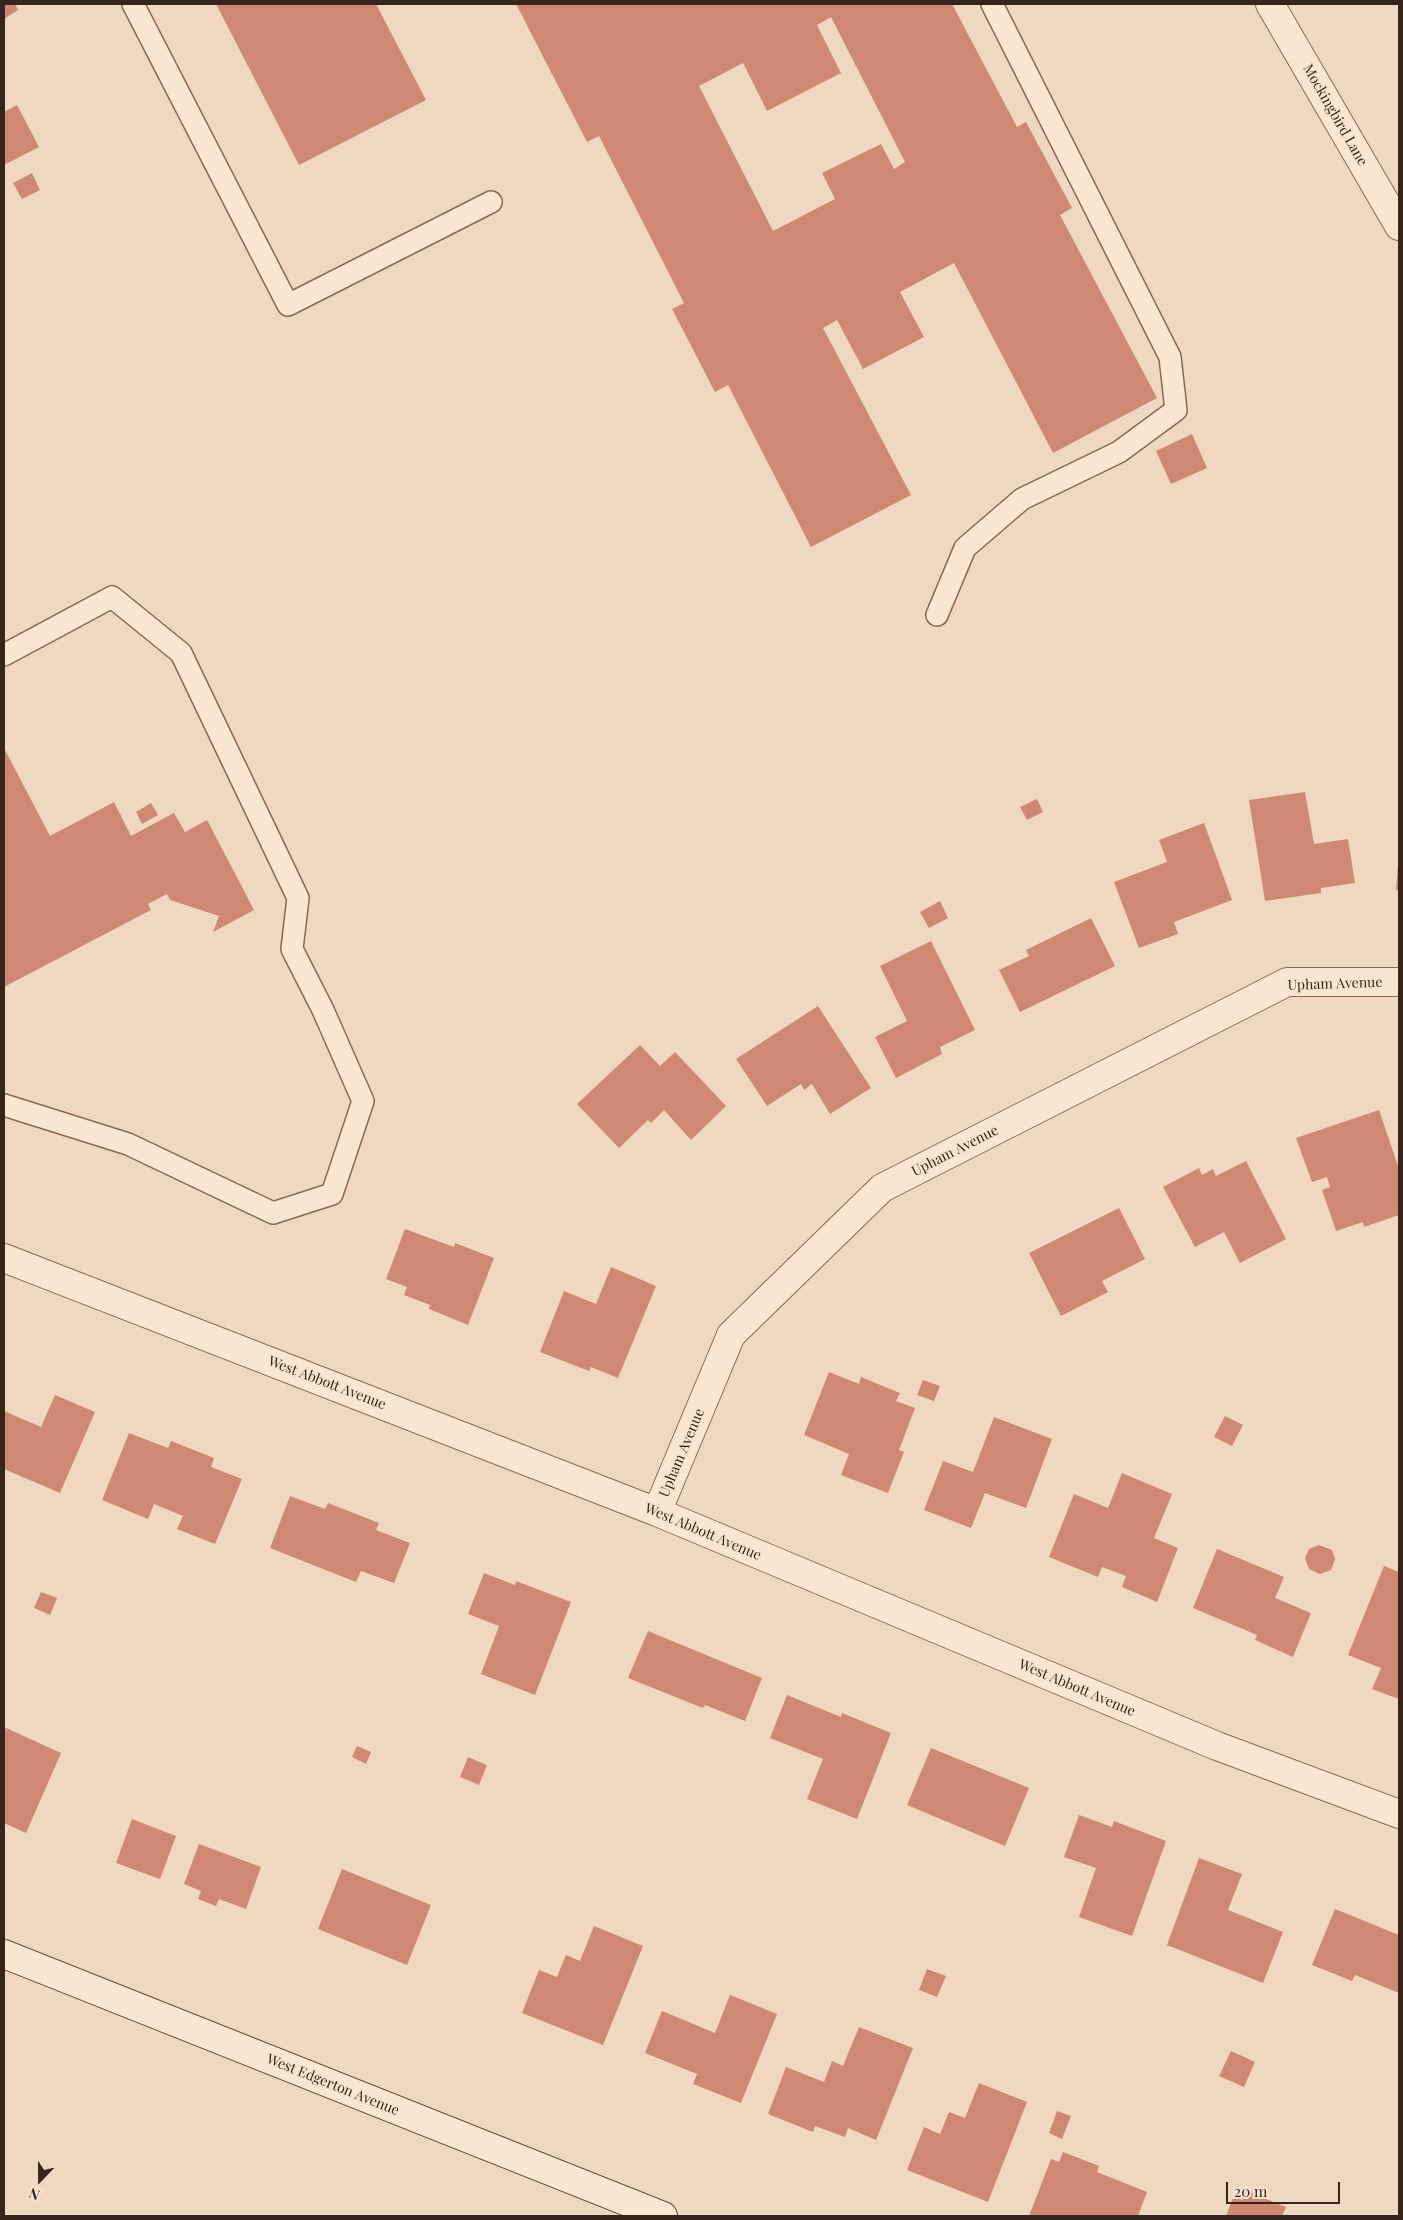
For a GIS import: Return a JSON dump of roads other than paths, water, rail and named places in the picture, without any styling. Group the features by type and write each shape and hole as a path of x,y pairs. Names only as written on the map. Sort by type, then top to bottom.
{"street":[{"name":"Mockingbird Lane","path":"1270,4 1399,226"},
{"name":"Upham Avenue","path":"657,1512 731,1335 882,1188 1287,982 1399,982"},
{"name":"West Abbott Avenue","path":"4,1258 657,1512 1217,1746 1399,1814"},
{"name":"West Edgerton Avenue","path":"4,1954 663,2216"}],"lane":[{"path":"133,4 288,305 491,202"},
{"path":"937,615 965,548 1022,499 1119,452 1176,410 1170,357 992,4"},
{"path":"4,655 112,597 181,653 298,898 292,949 323,1010 363,1101 332,1194 273,1213 128,1144 4,1105"}]}
